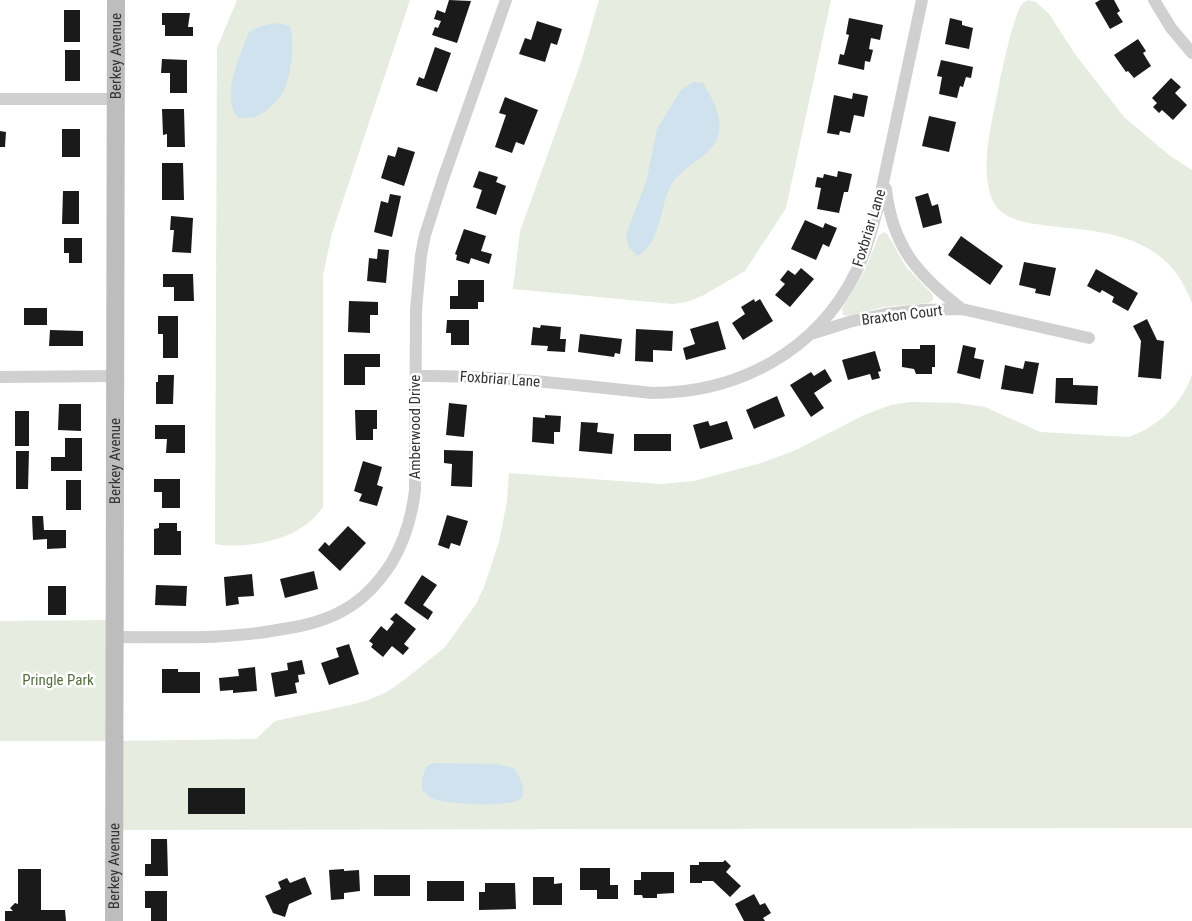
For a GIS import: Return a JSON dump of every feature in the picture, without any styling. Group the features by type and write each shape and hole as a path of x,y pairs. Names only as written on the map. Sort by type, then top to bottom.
{"street":[{"name":"Berkey Avenue","path":"114,921 116,0"},
{"name":"Amberwood Drive","path":"116,637 215,637 257,634 322,620 346,610 359,601 384,575 405,534 412,512 415,490 418,285 426,235 443,179 506,0"},
{"name":"Foxbriar Lane","path":"416,376 514,379 652,393 672,393 718,385 740,378 779,358 814,333 829,314 856,272 867,246 877,211 922,0"},
{"path":"1154,0 1171,28 1192,53"},
{"path":"0,99 116,99"},
{"name":"Braxton Court","path":"884,175 888,210 900,244 924,277 962,309"},
{"name":"Braxton Court","path":"814,333 884,314 922,310 962,309 1090,338"},
{"path":"0,377 116,376"}],"green space":[{"path":"237,0 410,0 332,233 323,275 323,507 316,516 293,533 271,541 236,546 215,544 217,48"},
{"path":"599,0 831,0 786,208 745,271 702,296 686,302 673,304 513,289 520,231 580,65"},
{"path":"1028,0 1036,2 1049,14 1075,54 1124,117 1169,155 1192,170 1192,304 1174,270 1149,249 1119,236 1029,223 1007,215 993,201 987,174 988,143 1012,30 1022,4"},
{"path":"884,232 888,235 906,267 933,295 933,300 929,303 883,307 851,316 843,315 842,309 865,270 879,235"},
{"path":"1192,374 1192,828 115,830 115,741 256,739 275,721 355,704 387,692 445,647 476,604 484,587 499,542 507,501 509,473 661,484 694,481 761,463 796,450 864,415 891,405 911,402 958,403 985,407 1040,432 1129,437 1150,427 1168,413 1182,395"},
{"name":"Pringle Park","path":"115,620 115,741 0,741 0,621"}],"water":[{"path":"278,23 290,26 291,33 291,59 286,86 278,99 265,112 255,117 238,118 233,108 231,87 233,75 249,32 261,26"},
{"path":"693,82 703,83 716,107 720,126 717,140 706,153 684,170 673,182 668,191 656,233 645,250 637,256 628,246 626,235 647,179 657,129 681,90"},
{"path":"433,763 496,764 514,768 523,786 522,797 517,801 494,804 449,802 431,798 422,790 422,780 426,767"}],"building":[{"path":"449,0 471,1 457,43 432,35 435,27 438,28 441,21 434,19 437,10 445,13"},
{"path":"1100,0 1114,0 1120,11 1117,13 1123,22 1110,29 1095,3"},
{"path":"64,10 80,10 80,42 64,42"},
{"path":"162,13 190,13 188,27 193,27 193,36 165,36 165,25 162,25"},
{"path":"849,18 883,25 880,40 871,38 869,49 873,50 870,62 865,61 864,70 838,64 840,54 844,55 849,35 846,34"},
{"path":"950,18 962,21 962,25 973,28 969,49 945,44"},
{"path":"537,21 562,29 557,45 551,43 545,62 519,54 525,38 531,40"},
{"path":"1138,39 1146,51 1143,53 1151,66 1134,78 1128,71 1126,72 1114,55"},
{"path":"435,47 451,53 437,92 416,85 419,77 424,79"},
{"path":"65,50 80,50 80,81 65,81"},
{"path":"162,59 187,60 187,93 170,93 170,73 161,73"},
{"path":"941,60 973,67 971,78 966,77 963,87 960,86 957,98 939,94 942,77 937,76"},
{"path":"1171,78 1181,87 1175,93 1187,105 1173,120 1162,110 1159,113 1153,107 1157,103 1152,98"},
{"path":"853,93 868,96 864,117 854,115 850,133 840,131 839,135 827,133 834,95 852,99"},
{"path":"505,97 538,110 524,145 516,142 512,153 495,147 506,115 499,113"},
{"path":"162,109 184,109 185,147 167,147 167,134 163,135"},
{"path":"929,116 956,122 949,152 922,146"},
{"path":"62,129 80,129 80,157 62,157"},
{"path":"0,131 6,132 5,147 0,147"},
{"path":"398,147 415,152 404,186 381,178 388,155 395,157"},
{"path":"162,163 183,163 184,200 162,200"},
{"path":"479,171 498,177 496,182 506,186 496,215 476,208 482,190 473,187"},
{"path":"838,171 852,174 848,192 844,192 839,213 817,209 821,188 815,187 817,177 823,178 824,174 837,177"},
{"path":"63,191 79,191 79,224 62,224"},
{"path":"928,193 932,206 938,204 942,223 923,228 915,197"},
{"path":"390,194 401,196 392,237 374,232 381,201 388,203"},
{"path":"171,216 193,218 191,253 172,252 174,230 170,230"},
{"path":"805,220 823,228 825,223 837,228 829,247 823,244 816,260 791,249"},
{"path":"464,229 486,236 481,251 492,254 489,264 471,258 469,264 456,260 457,255 455,254"},
{"path":"961,236 1003,266 990,285 948,255"},
{"path":"64,238 82,238 82,263 69,263 69,253 64,253"},
{"path":"378,249 389,250 386,283 367,281 369,258 377,259"},
{"path":"1024,262 1056,268 1050,296 1035,293 1036,289 1019,285"},
{"path":"801,268 814,279 790,307 775,295 785,284 780,280 788,270 795,275"},
{"path":"1096,269 1138,293 1128,311 1112,302 1114,297 1102,290 1100,293 1087,286"},
{"path":"163,274 193,274 194,301 174,301 174,287 163,287"},
{"path":"458,280 484,280 484,302 478,302 478,309 450,309 450,296 458,296"},
{"path":"754,299 755,302 760,299 773,321 743,340 732,323 745,314 741,307"},
{"path":"349,301 378,302 378,315 370,315 370,333 348,332"},
{"path":"24,308 47,308 47,325 24,325"},
{"path":"158,316 178,316 178,358 163,358 163,334 158,334"},
{"path":"1147,319 1157,340 1164,341 1161,379 1138,377 1141,341 1133,326"},
{"path":"447,320 469,320 469,345 451,345 451,333 446,333"},
{"path":"718,321 726,349 686,360 683,348 695,344 690,329"},
{"path":"541,325 561,327 560,339 566,339 565,352 547,351 548,346 531,345 533,327 540,328"},
{"path":"636,329 673,331 672,351 653,350 653,362 635,361"},
{"path":"50,330 83,331 83,346 49,346"},
{"path":"580,334 622,339 620,354 615,353 614,357 578,352"},
{"path":"920,345 935,345 935,367 932,367 932,374 916,374 914,369 902,367 902,349 920,349"},
{"path":"963,345 976,348 974,358 984,360 980,379 957,373"},
{"path":"875,351 881,371 878,372 880,378 872,380 870,374 848,380 842,360"},
{"path":"344,354 380,354 380,367 365,367 365,385 344,385"},
{"path":"1025,361 1039,363 1033,394 1001,389 1005,365 1023,369"},
{"path":"825,369 832,381 814,393 824,408 811,417 790,385 811,372 814,376"},
{"path":"158,375 174,375 173,404 156,404 156,382 158,382"},
{"path":"1056,378 1073,378 1073,385 1098,386 1097,405 1055,403"},
{"path":"777,396 785,416 754,429 746,410"},
{"path":"449,403 467,405 464,437 446,435"},
{"path":"59,404 81,404 81,431 58,430"},
{"path":"355,410 377,410 377,429 373,429 373,440 356,440"},
{"path":"15,411 29,411 29,446 15,446"},
{"path":"545,415 561,416 560,432 554,432 554,444 532,442 533,417 545,418"},
{"path":"708,421 710,426 727,421 733,439 700,449 693,425"},
{"path":"581,422 598,423 597,432 614,434 612,454 579,451"},
{"path":"155,425 185,425 185,453 166,453 167,439 155,439"},
{"path":"634,434 671,434 671,451 634,451"},
{"path":"65,438 82,438 82,471 51,471 51,457 65,457"},
{"path":"444,450 473,451 472,487 451,486 452,464 444,463"},
{"path":"16,451 29,451 28,489 16,489"},
{"path":"363,461 382,467 377,485 383,487 377,506 359,501 362,494 354,491"},
{"path":"154,479 180,479 180,508 162,508 162,492 154,492"},
{"path":"66,480 81,480 81,510 66,510"},
{"path":"447,515 468,521 460,546 451,543 449,549 438,545"},
{"path":"32,516 43,516 44,530 66,530 66,548 47,549 47,539 33,540"},
{"path":"159,523 177,523 177,531 181,531 181,555 154,555 154,529 159,528"},
{"path":"348,526 366,543 340,571 318,550 325,542 329,546"},
{"path":"314,571 318,589 285,598 280,579"},
{"path":"252,574 254,596 238,597 239,604 226,606 224,577"},
{"path":"422,575 437,585 423,605 433,612 428,620 404,603"},
{"path":"156,585 187,586 186,606 155,605"},
{"path":"48,586 66,586 66,615 48,615"},
{"path":"396,613 416,629 404,644 409,648 403,655 392,646 383,657 371,647 373,644 369,641 381,626 387,631 394,622 390,619"},
{"path":"349,644 359,674 329,685 321,663 339,657 336,648"},
{"path":"302,660 305,674 298,675 299,682 295,683 297,693 275,697 271,673 288,670 287,663"},
{"path":"255,667 257,691 233,693 233,690 220,691 219,678 239,676 238,669"},
{"path":"162,669 178,669 178,672 200,672 200,693 162,693"},
{"path":"188,788 245,788 245,814 188,814"},
{"path":"151,839 167,839 168,876 145,876 145,864 151,864"},
{"path":"725,860 731,866 726,872 741,886 730,897 713,881 690,883 690,865 699,865 699,862 723,862"},
{"path":"580,868 610,868 610,885 618,885 618,899 597,899 597,890 580,890"},
{"path":"18,869 41,869 41,910 65,910 66,921 5,921 5,911 13,911 10,908 15,903 18,904"},
{"path":"344,869 344,871 359,870 360,891 344,893 344,899 331,900 329,870"},
{"path":"641,872 674,872 674,893 657,894 657,898 643,898 642,895 634,895 634,880 641,880"},
{"path":"374,875 410,875 410,896 374,896"},
{"path":"305,877 312,894 289,904 285,917 273,913 265,896 281,889 278,882 287,878 290,883"},
{"path":"533,877 554,877 554,884 562,883 562,905 533,905"},
{"path":"427,881 464,881 464,901 427,901"},
{"path":"485,883 515,883 516,909 479,910 479,892 485,892"},
{"path":"145,891 167,891 167,921 151,921 151,908 145,908"},
{"path":"754,894 760,905 765,903 771,913 763,918 765,921 744,921 735,904"}]}
